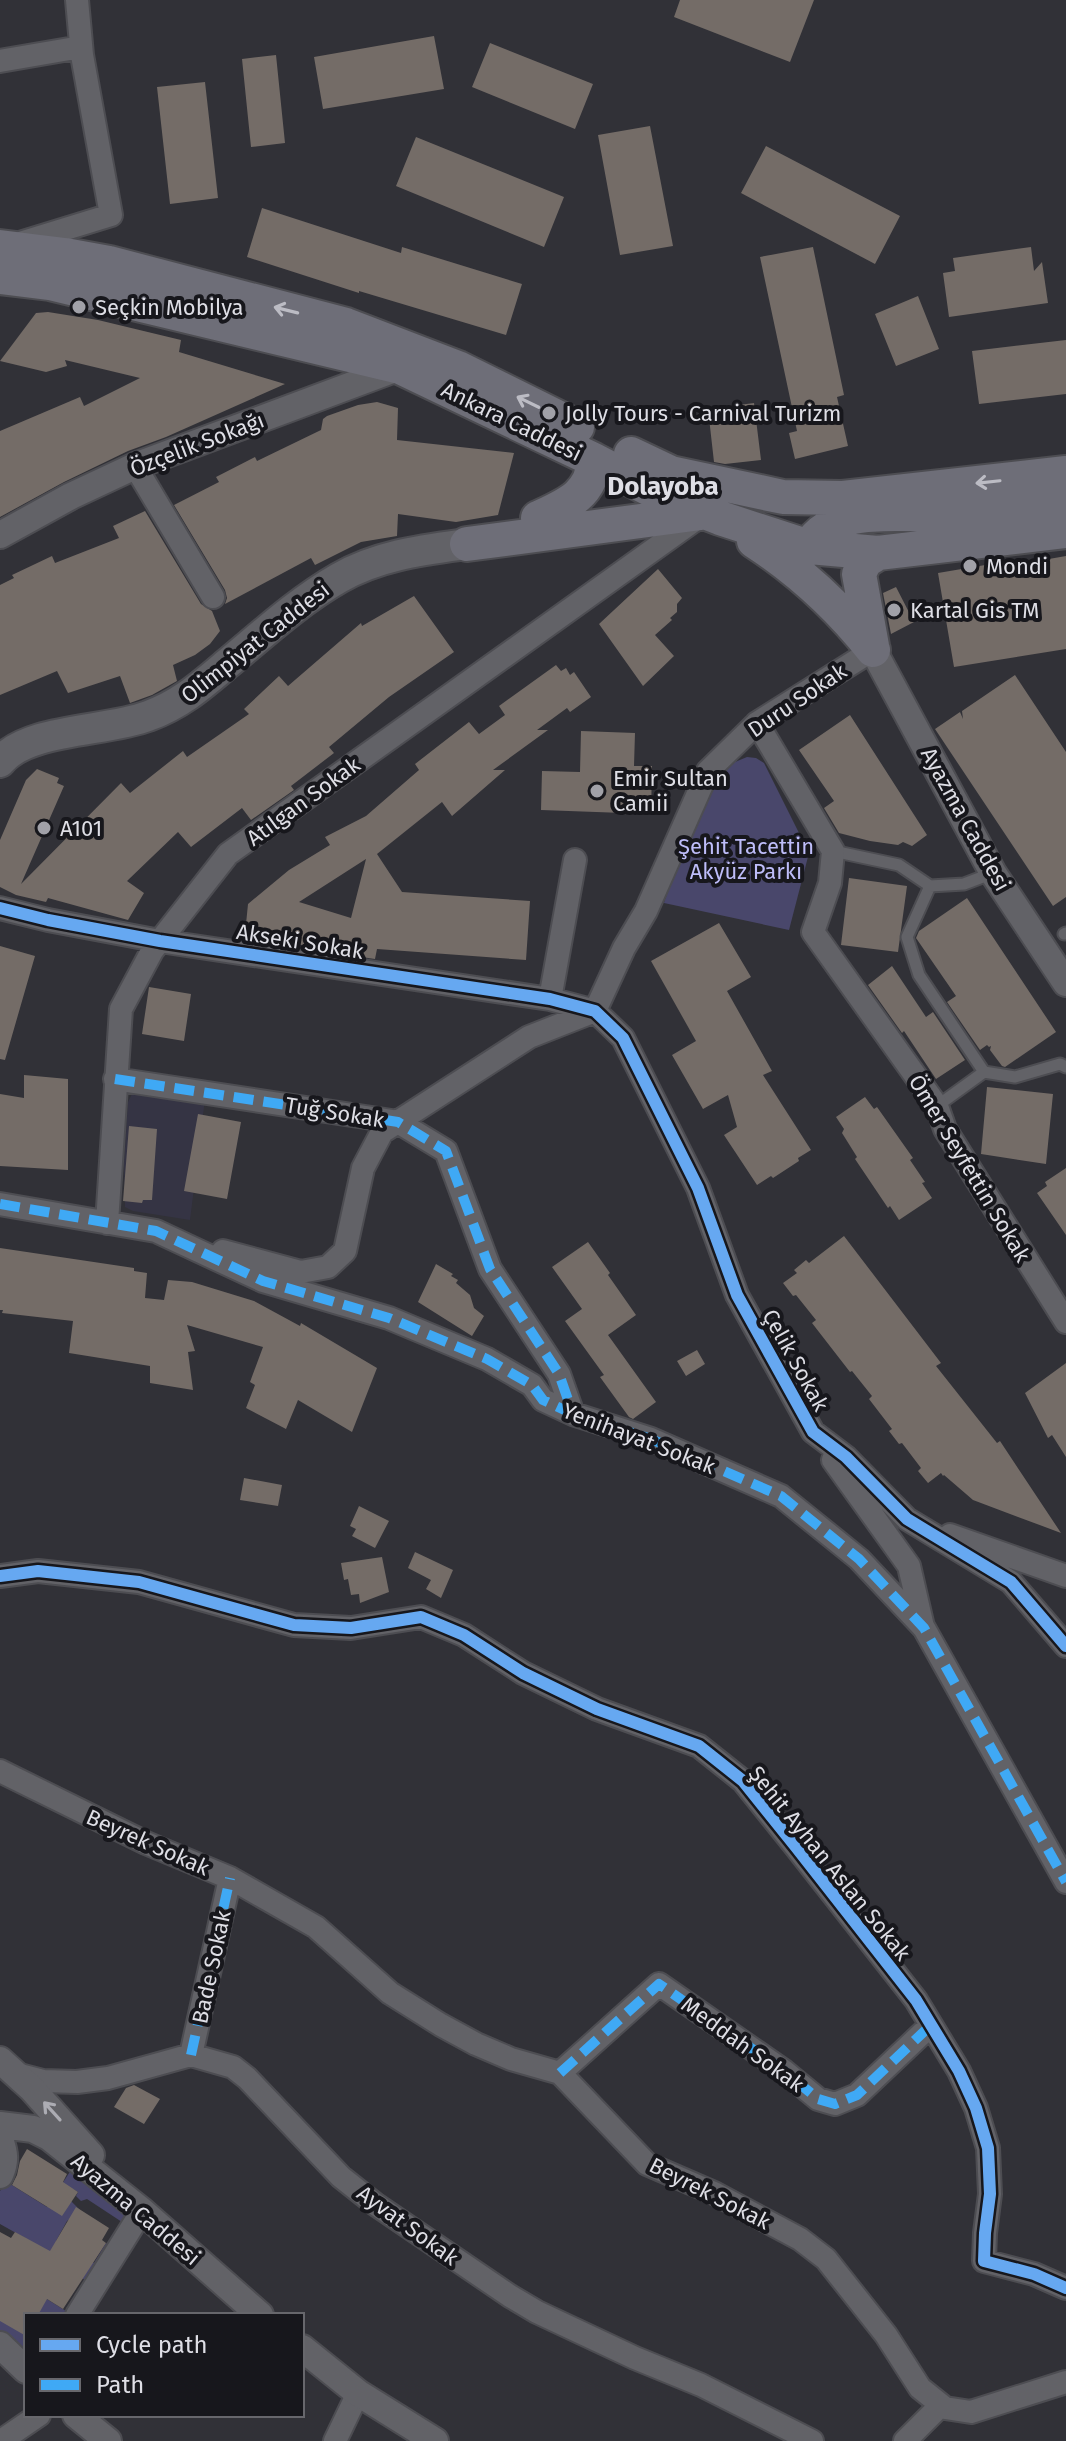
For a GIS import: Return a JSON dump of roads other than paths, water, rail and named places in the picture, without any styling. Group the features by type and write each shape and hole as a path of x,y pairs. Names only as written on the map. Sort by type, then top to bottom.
{"main road":[{"name":"Ankara Caddesi","path":"2,257 75,248 346,325 458,368 671,473 878,553 1066,531"},
{"name":"Ankara Caddesi","path":"2,257 50,283 71,289 400,367 663,496 705,512 808,527 843,498 1066,473"},
{"path":"467,544 538,518 582,494 593,472 594,460"},
{"path":"538,518 663,496 700,496 808,527 837,523 855,516 931,513 1066,498"},
{"path":"467,544 705,512 797,571 836,606 873,650"},
{"path":"808,527 851,593 873,650"},
{"name":"Olimpiyat Caddesi","path":"0,762 15,747 134,721 186,698 307,599 349,573 391,556 467,544"},
{"path":"873,650 859,574 865,561 878,553"}],"street":[{"path":"75,248 93,238 111,215 81,47 77,0"},
{"path":"0,61 81,47"},
{"path":"75,248 111,215"},
{"path":"71,289 85,271 75,248"},
{"name":"Özçelik Sokağı","path":"0,535 71,496 135,466 400,367"},
{"path":"135,466 213,597"},
{"name":"Atılgan Sokak","path":"107,1223 121,1009 152,951 228,854 705,512"},
{"name":"Duru Sokak","path":"595,1011 624,948 646,911 708,771 757,723 873,650"},
{"name":"Ayazma Caddesi","path":"873,650 993,873 1066,983"},
{"path":"757,723 833,851"},
{"name":"Ömer Seyfettin Sokak","path":"833,851 830,883 813,932 937,1106 945,1129 1066,1322"},
{"path":"550,999 575,860"},
{"name":"Akseki Sokak","path":"0,908 160,941 550,999 595,1011"},
{"path":"156,1231 301,1272 328,1267 345,1251 363,1168 382,1132 529,1037 595,1011"},
{"name":"Çelik Sokak","path":"595,1011 623,1038 698,1188 737,1295 813,1432 846,1457 907,1519 1011,1582 1066,1646"},
{"name":"Tuğ Sokak","path":"115,1079 398,1122 446,1151 490,1269 559,1374 573,1414"},
{"name":"Yenihayat Sokak","path":"0,1204 156,1231 263,1281 389,1318 487,1359 532,1385 543,1400 573,1414 651,1439 781,1496 859,1559 924,1628 1066,1882"},
{"path":"813,1432 909,1566 924,1628"},
{"path":"907,1519 1066,1576"},
{"name":"Şehit Ayhan Aslan Sokak","path":"0,1576 38,1571 139,1582 294,1625 351,1628 421,1617 464,1635 523,1673 597,1709 699,1746 743,1781 916,2000 959,2071 976,2108 988,2148 990,2194 984,2261 1034,2274 1066,2288"},
{"name":"Beyrek Sokak","path":"0,1771 146,1843 230,1878 316,1927 390,1993 441,2025 511,2059 560,2073 647,2164 714,2193 800,2239 826,2259 886,2335 920,2388 941,2405"},
{"name":"Bade Sokak","path":"191,2055 230,1878"},
{"name":"Meddah Sokak","path":"560,2073 659,1984 784,2071 818,2099 835,2104 857,2095 931,2025"},
{"path":"8,2067 39,2081 77,2082 108,2078 191,2055"},
{"name":"Ayvat Sokak","path":"191,2055 233,2067 341,2177 375,2204 510,2296 537,2312 701,2385 812,2441"},
{"path":"8,2067 32,2089 142,2211 78,2313"},
{"name":"Ayazma Caddesi","path":"0,2125 33,2129 49,2137 142,2211 258,2313"},
{"path":"0,2139 5,2150 5,2164 0,2175"},
{"path":"0,2345 24,2368"},
{"path":"304,2350 358,2393 435,2441"},
{"path":"905,2441 941,2405 971,2412 1066,2382"},
{"path":"335,2441 358,2393"},
{"path":"1,2441 36,2417"},
{"path":"78,2417 108,2441"}],"lane":[{"path":"833,851 899,865 930,886 964,884 993,873"},
{"path":"930,886 907,937 919,975 984,1072"},
{"path":"937,1106 984,1072 1015,1077 1060,1064 1066,1067"}],"place":[{"name":"Seçkin Mobilya","path":"79,307"},
{"name":"Jolly Tours - Carnival Turizm","path":"549,413"},
{"name":"Mondi","path":"970,566"},
{"name":"Kartal Gis TM","path":"894,610"},
{"name":"Emir Sultan Camii","path":"597,791"},
{"name":"A101","path":"44,828"}],"district":[{"name":"Dolayoba","path":"663,486"}],"park label":[{"name":"Şehit Tacettin Akyüz Parkı","path":"746,858"}]}
